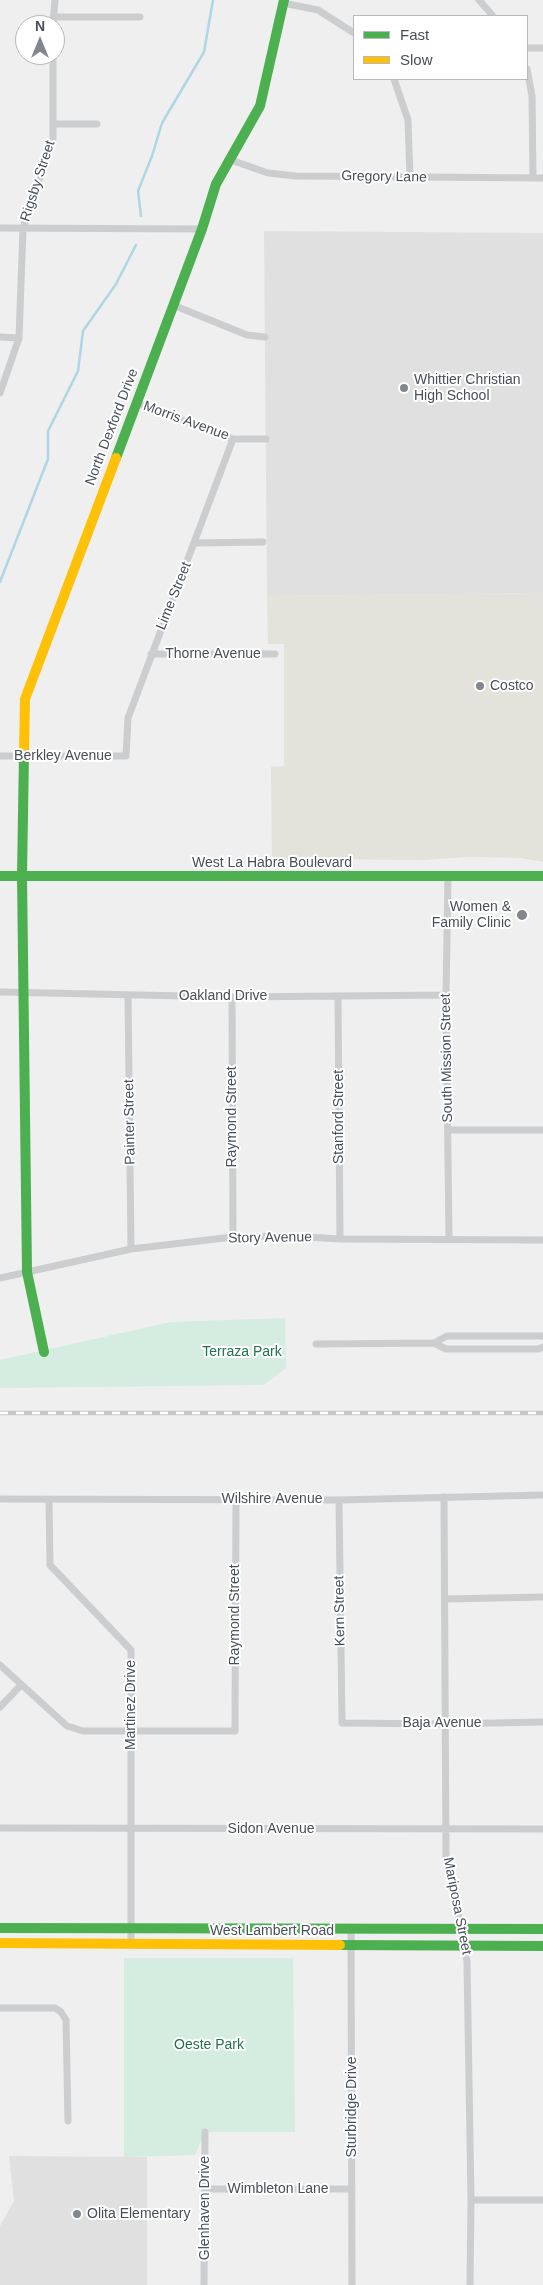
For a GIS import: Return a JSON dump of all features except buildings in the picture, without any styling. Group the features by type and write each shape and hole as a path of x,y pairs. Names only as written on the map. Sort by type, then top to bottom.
{"main road":[{"name":"North Dexford Drive","path":"44,1352 27,1272 22,876 24,699 202,229 216,184 228,159 260,106 284,1"},
{"name":"West La Habra Boulevard","path":"0,876 543,876"},
{"name":"West Lambert Road","path":"0,1928 543,1929"},
{"name":"West Lambert Road","path":"0,1943 543,1946"}],"street":[{"path":"54,15 55,0"},
{"path":"479,0 492,15"},
{"path":"284,1 318,10 353,32"},
{"path":"65,20 140,17"},
{"path":"528,48 543,48"},
{"name":"Rigsby Street","path":"0,393 19,338 23,228 53,139 53,65"},
{"path":"528,74 532,96 533,178"},
{"path":"394,80 408,120 410,178"},
{"path":"53,124 98,124"},
{"name":"Gregory Lane","path":"228,159 268,173 296,176 543,178"},
{"path":"0,228 202,229"},
{"path":"173,305 247,335 265,337"},
{"path":"0,337 19,338"},
{"name":"Morris Avenue","path":"136,403 233,439 266,439"},
{"name":"Lime Street","path":"126,756 128,718 233,439"},
{"path":"195,543 263,542"},
{"name":"Thorne Avenue","path":"151,654 275,654"},
{"name":"Berkley Avenue","path":"0,756 126,756"},
{"name":"South Mission Street","path":"448,876 446,996 449,1239"},
{"name":"Oakland Drive","path":"0,992 232,996 446,996"},
{"name":"Painter Street","path":"128,995 131,1248"},
{"name":"Raymond Street","path":"232,996 232,1237"},
{"name":"Stanford Street","path":"338,996 340,1238"},
{"path":"449,1130 543,1130"},
{"name":"Story Avenue","path":"0,1278 131,1248 232,1237 289,1236 543,1240"},
{"path":"316,1344 434,1342 447,1336 543,1336"},
{"path":"434,1342 446,1349 538,1349 543,1347"},
{"name":"Wilshire Avenue","path":"0,1499 339,1500 543,1495"},
{"name":"Mariposa Street","path":"444,1497 446,1860 456,1892 460,1930 467,1962 471,2200 470,2285"},
{"name":"Raymond Street","path":"132,1730 235,1731 236,1499"},
{"name":"Martinez Drive","path":"50,1500 50,1565 131,1650 131,1944"},
{"name":"Kern Street","path":"339,1500 342,1722"},
{"path":"446,1599 543,1597"},
{"path":"0,1665 67,1726 83,1731 132,1730"},
{"path":"0,1707 21,1685"},
{"name":"Baja Avenue","path":"342,1722 444,1724 543,1722"},
{"name":"Sidon Avenue","path":"0,1828 543,1829"},
{"name":"Sturbridge Drive","path":"351,1929 352,2285"},
{"path":"0,2008 55,2008 61,2012 66,2020 68,2121"},
{"name":"Glenhaven Drive","path":"204,2285 205,2132"},
{"name":"Wimbleton Lane","path":"205,2190 352,2189"},
{"path":"471,2200 543,2200"}],"shaded area":[{"name":"Whittier Christian High School","path":"264,231 543,233 543,593 267,596"},
{"path":"543,593 543,862 521,858 469,857 425,860 272,859 271,767 284,766 284,644 268,644 267,596"},
{"name":"Olita Elementary","path":"9,2156 147,2157 147,2285 0,2285 0,2226 14,2201"}],"green space":[{"name":"Terraza Park","path":"285,1318 286,1368 264,1385 0,1388 0,1360 171,1322"},
{"name":"Oeste Park","path":"124,1958 293,1958 295,2132 205,2132 195,2155 124,2157"}],"waterway":[{"path":"141,216 138,191 152,156 162,123 204,52 213,0"},
{"path":"0,582 48,459 48,431 78,371 83,331 116,284 136,245"}],"railway":[{"path":"0,1413 543,1413"}],"traffic: fast":[{"path":"116,458 202,229 216,184 260,106 284,0"},
{"path":"24,753 22,876 27,1272 44,1352"},
{"path":"0,876 543,876"},
{"path":"0,1928 543,1929"},
{"path":"340,1945 543,1946"}],"traffic: slow":[{"path":"24,753 25,699 116,458"},
{"path":"0,1943 340,1945"}],"place":[{"name":"Whittier Christian High School","path":"404,388"},
{"name":"Costco","path":"480,686"},
{"name":"Women & Family Clinic","path":"522,915"},
{"name":"Olita Elementary","path":"77,2214"}]}
